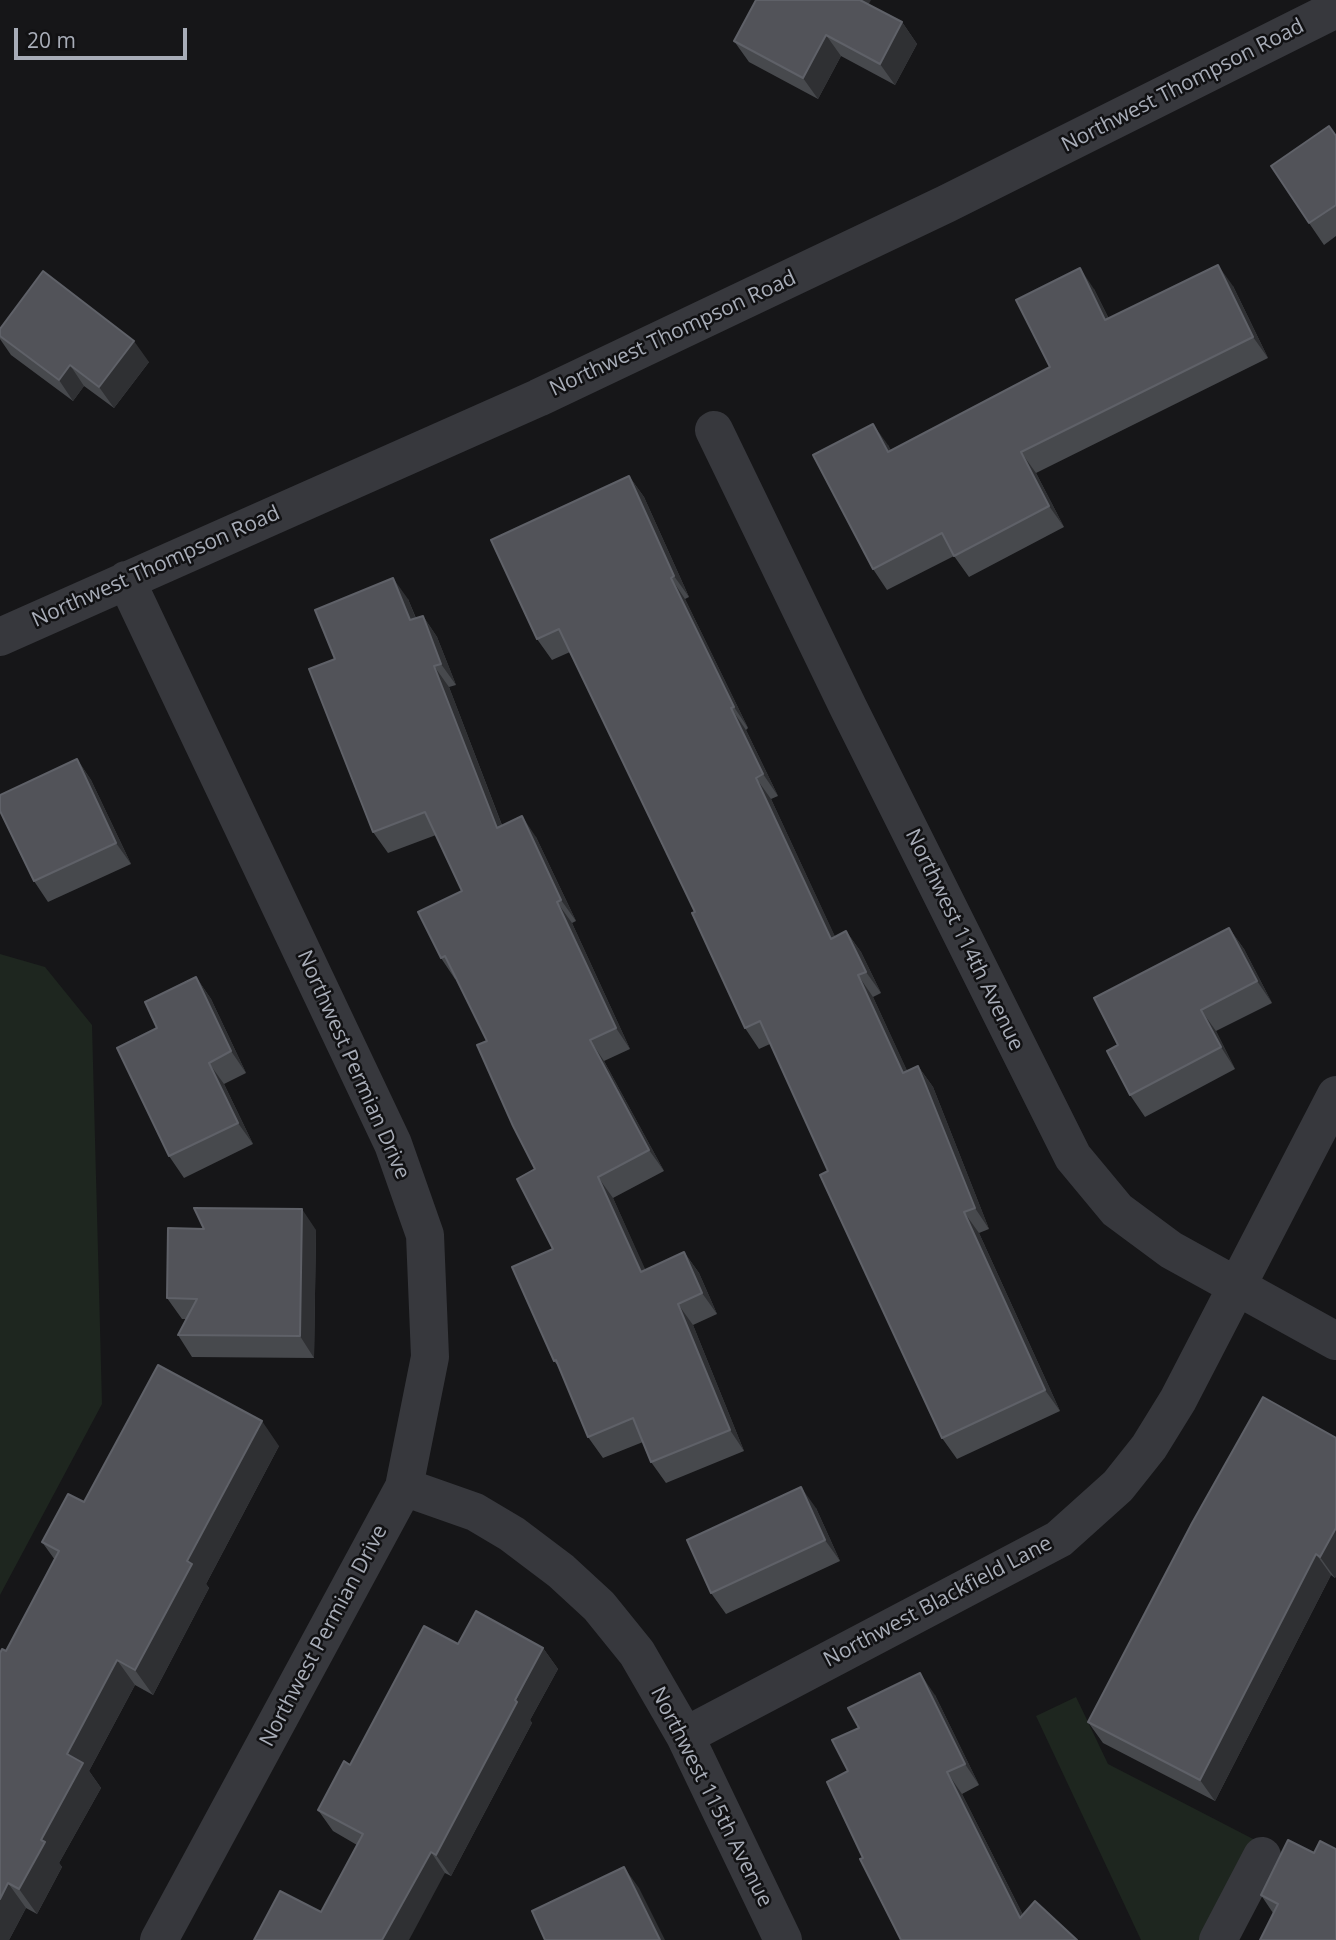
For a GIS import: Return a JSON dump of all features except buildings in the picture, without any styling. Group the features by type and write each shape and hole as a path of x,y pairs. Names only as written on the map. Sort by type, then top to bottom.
{"street":[{"name":"Northwest Thompson Road","path":"0,637 586,375 946,204 1336,9"},
{"name":"Northwest 114th Avenue","path":"713,430 854,720 1073,1157 1116,1210 1171,1250 1336,1341"},
{"name":"Northwest Permian Drive","path":"127,580 393,1144 425,1235 430,1357 404,1487 159,1940"},
{"name":"Northwest Blackfield Lane","path":"685,1736 1059,1539 1118,1486 1149,1447 1178,1400 1336,1095"},
{"name":"Northwest 115th Avenue","path":"404,1487 475,1512 512,1534 562,1571 598,1606 637,1653 685,1736 783,1940"},
{"path":"1218,1940 1262,1856"}],"shaded area":[{"path":"0,954 45,967 92,1025 102,1404 0,1595"},
{"path":"1076,1697 1108,1764 1255,1840 1203,1940 1141,1940 1036,1716"}]}
